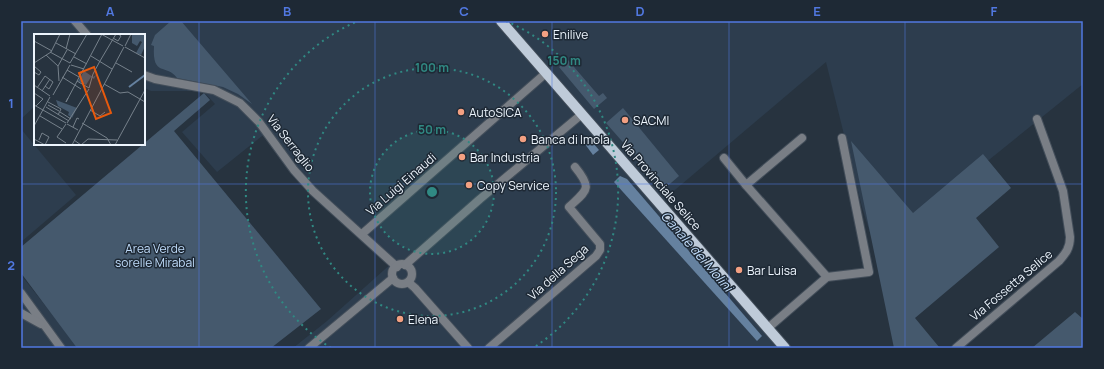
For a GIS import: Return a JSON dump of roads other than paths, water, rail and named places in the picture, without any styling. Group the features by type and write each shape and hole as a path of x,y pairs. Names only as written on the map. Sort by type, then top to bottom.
{"main road":[{"name":"Via Provinciale Selice","path":"501,21 785,348"}],"street":[{"path":"75,21 86,34"},
{"name":"Via Luigi Einaudi","path":"362,234 546,73"},
{"name":"Via Serraglio","path":"145,75 155,79 214,90 240,103 259,122 294,170 313,191 401,266"},
{"path":"401,266 412,271 412,277 408,282 400,284 393,278 393,271 401,266 582,114"},
{"name":"Via Fossetta Selice","path":"956,348 1059,261 1067,252 1070,244 1063,191 1036,119"},
{"path":"746,185 802,138"},
{"path":"768,328 827,277 869,272 842,138"},
{"path":"724,158 827,277"},
{"name":"Via della Sega","path":"489,348 596,256 600,250 600,244 569,207 582,195 586,189 585,179 575,167"},
{"path":"309,348 393,278"},
{"path":"408,282 468,348"},
{"path":"21,293 61,348"},
{"path":"21,313 46,327"}],"place":[{"name":"Enilive","path":"545,34"},
{"name":"AutoSICA","path":"461,112"},
{"name":"SACMI","path":"625,120"},
{"name":"Banca di Imola","path":"523,139"},
{"name":"Bar Industria","path":"462,157"},
{"name":"Copy Service","path":"469,185"},
{"name":"Bar Luisa","path":"739,270"},
{"name":"Elena","path":"400,319"}],"park label":[{"name":"Area Verde sorelle Mirabal","path":"155,255"}],"water label":[{"name":"Canale dei Molini","path":"697,251"}]}
